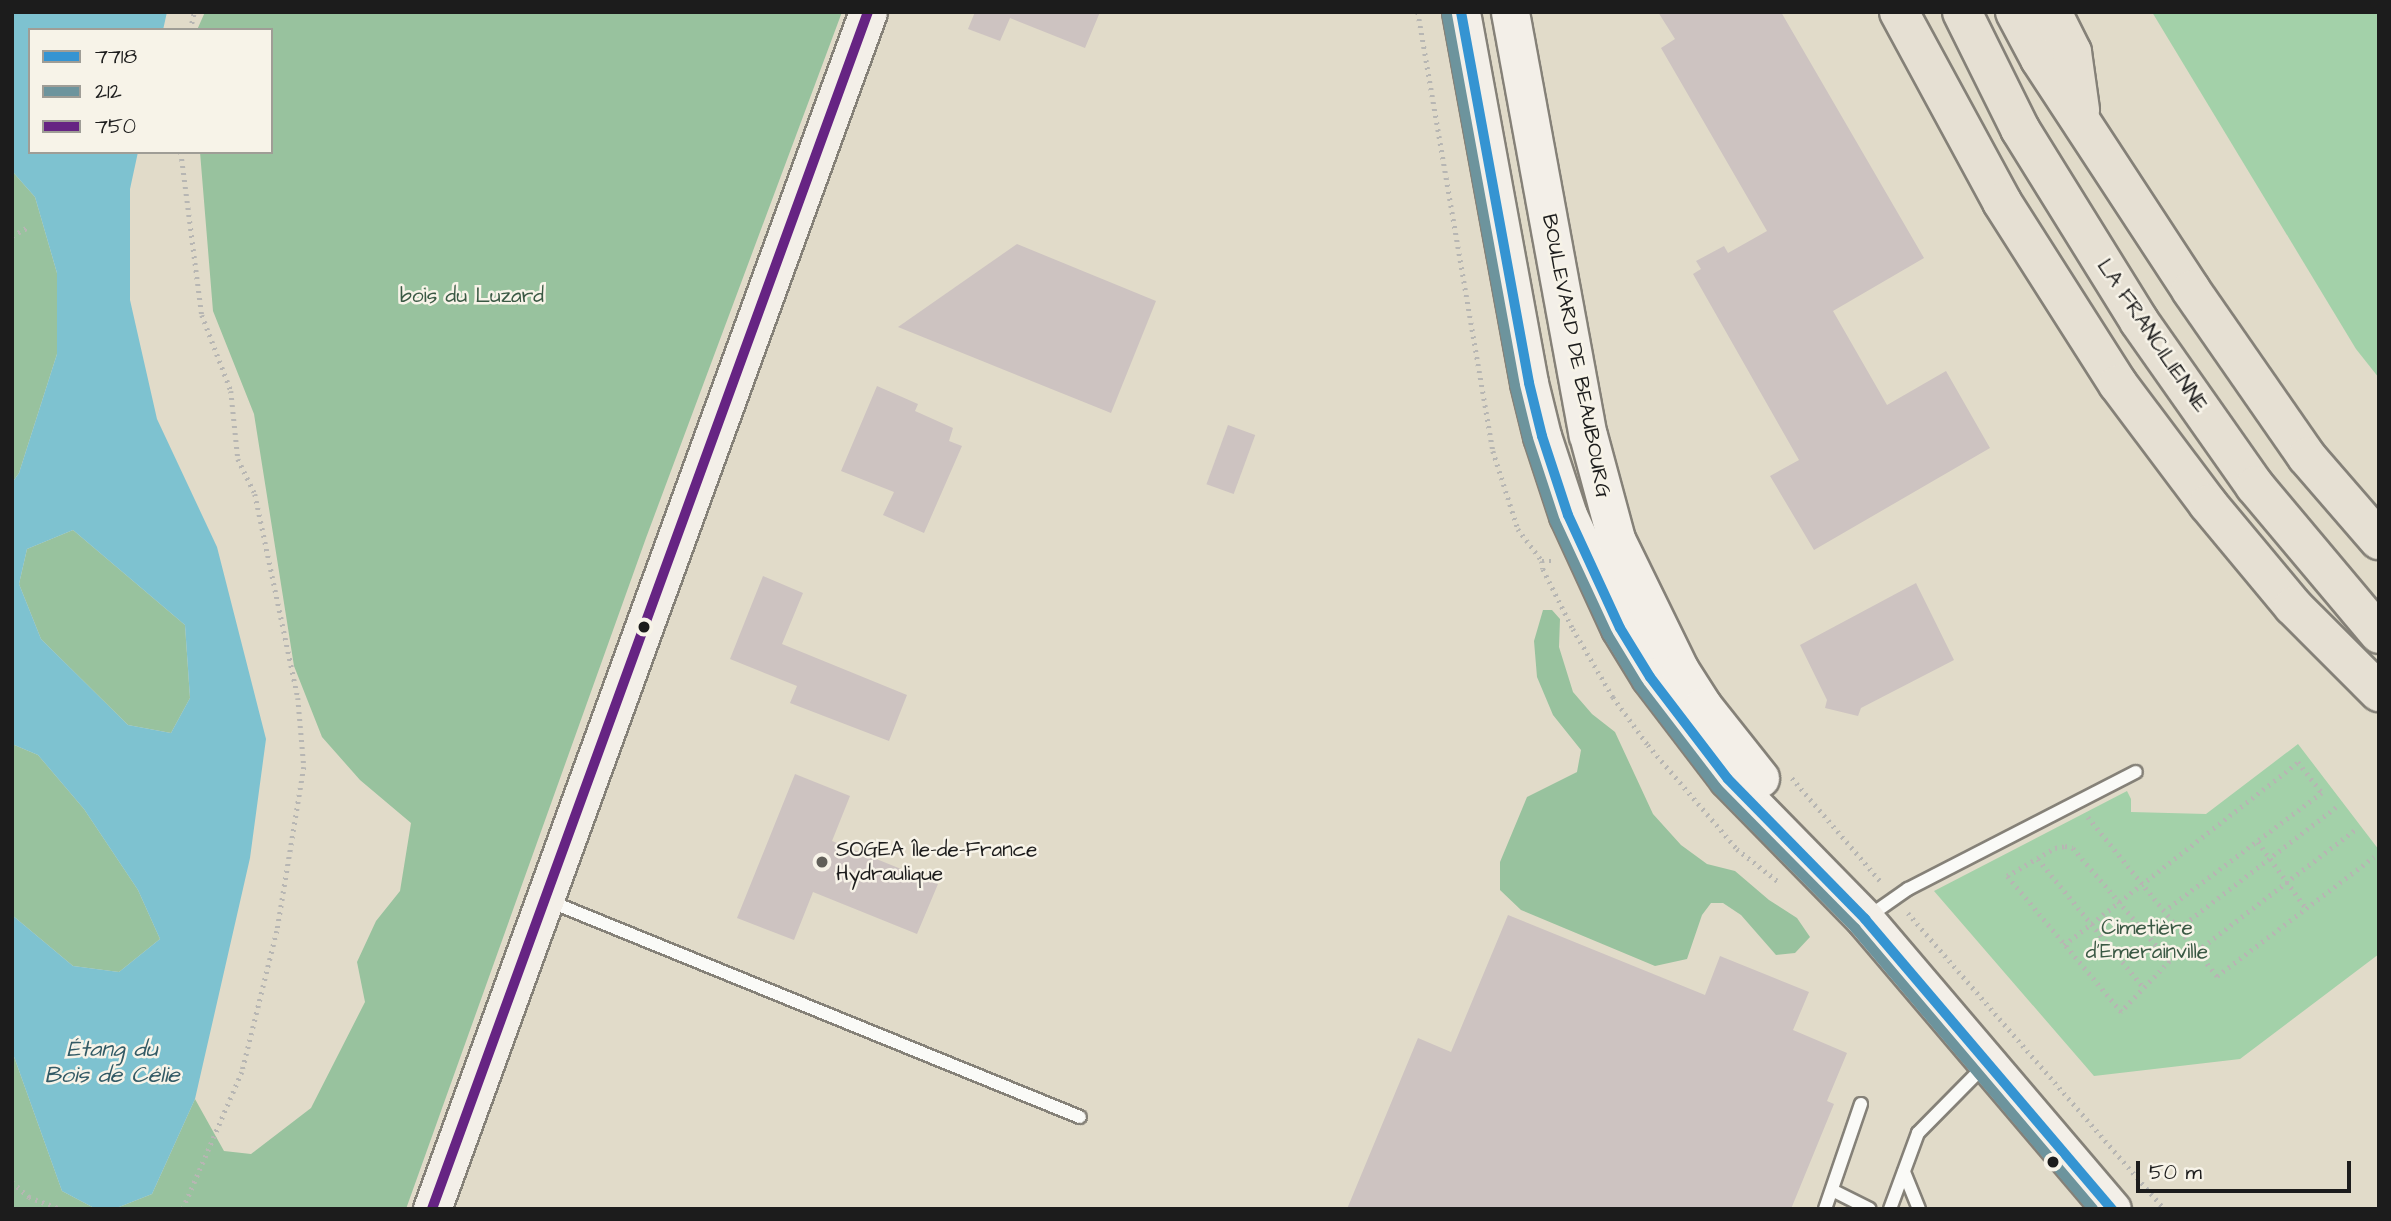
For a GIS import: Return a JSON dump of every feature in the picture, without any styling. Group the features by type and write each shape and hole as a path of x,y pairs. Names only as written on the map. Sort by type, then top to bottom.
{"highway":[{"path":"1899,12 2002,202 2118,384 2208,504 2293,606 2379,692"},
{"name":"LA FRANCILIENNE","path":"1962,12 2020,129 2138,321 2255,486 2379,634"},
{"path":"2015,12 2040,59 2191,290 2307,457 2379,540"},
{"path":"2052,12 2072,52 2081,119"}],"main road":[{"path":"432,1209 869,12"},
{"name":"BOULEVARD DE BEAUBOURG","path":"1461,12 1529,383 1542,436 1583,552 1620,628 1650,677 1688,730 1748,801 1865,919 1989,1062 2095,1201"},
{"name":"BOULEVARD DE BEAUBOURG","path":"1510,12 1588,435 1616,539 1661,636 1703,706 1811,841 1865,919"}],"lane":[{"path":"1865,919 1908,889 2136,772"},
{"path":"546,900 1080,1117"},
{"path":"1890,1209 1918,1133 1989,1062"},
{"path":"1825,1209 1861,1104"},
{"path":"1904,1172 1919,1209"},
{"path":"1832,1190 1870,1209"}],"path":[{"path":"1418,12 1469,301 1481,386 1493,451 1506,498 1518,529 1542,561 1562,560 1583,552"},
{"path":"181,154 202,314 231,391 238,459 255,494 298,698 304,766 277,932 242,1072 183,1209"},
{"path":"12,236 28,227"},
{"path":"2064,945 2298,762 2322,793 2165,911"},
{"path":"1784,769 2164,1209"},
{"path":"2076,803 2217,976 2374,857"},
{"path":"2179,928 2339,805"},
{"path":"2197,951 2356,829"},
{"path":"2258,842 2306,908"},
{"path":"2055,848 2073,848 2170,961 2121,1012 2007,876 2038,859 2055,848"},
{"path":"2038,859 2144,988"},
{"path":"12,1182 29,1196 62,1209 79,1209"}],"green space":[{"name":"bois du Luzard","path":"205,12 842,12 646,538 406,1209 114,1209 152,1194 195,1099 224,1151 251,1154 311,1108 365,1002 357,962 376,921 400,891 411,823 360,780 322,737 294,666 254,414 213,311 200,154 273,154 273,28 198,28"},
{"path":"2152,12 2379,12 2379,378 2356,349"},
{"path":"12,171 35,197 57,273 57,354 19,473 12,483"},
{"path":"73,530 185,625 190,698 171,733 128,725 41,639 19,584 27,549"},
{"path":"1543,610 1552,610 1560,619 1559,647 1573,692 1592,714 1615,732 1653,814 1681,845 1707,864 1735,871 1769,900 1797,918 1810,937 1795,953 1776,955 1741,915 1723,903 1711,903 1702,915 1687,959 1655,966 1521,910 1500,890 1500,862 1527,797 1577,772 1581,750 1553,715 1537,677 1534,641"},
{"path":"12,744 38,755 84,809 138,890 160,939 119,972 73,966 12,915"},
{"name":"Cimetière d'Emerainville","path":"2298,744 2379,850 2379,954 2240,1059 2094,1076 1934,891 2127,791 2131,799 2131,812 2206,814"},
{"path":"12,1051 62,1191 96,1209 12,1209"}],"water":[{"name":"Étang du Bois de Célie","path":"12,12 167,12 163,28 28,28 28,154 138,154 130,189 130,300 157,419 217,547 266,739 250,858 195,1099 152,1194 114,1209 96,1209 62,1191 12,1051 12,915 73,966 119,972 160,939 138,890 84,809 38,755 12,744 12,483 19,473 57,354 57,273 35,197 12,171","holes":["73,530 185,625 190,698 171,733 128,725 41,639 19,584 27,549"]}],"building":[{"path":"975,12 1100,12 1085,48 1010,18 1000,41 968,29"},
{"path":"1658,12 1781,12 1924,258 1833,311 1887,405 1946,371 1990,448 1814,550 1770,476 1799,460 1693,274 1701,269 1696,261 1724,246 1728,253 1767,231 1661,48 1675,39"},
{"path":"1017,244 1156,301 1111,413 898,327"},
{"path":"877,386 918,404 915,411 953,428 949,441 962,446 924,533 883,515 894,492 841,471"},
{"path":"1228,425 1255,435 1234,494 1206,484"},
{"path":"763,576 803,593 782,644 907,695 889,741 790,703 797,686 730,659"},
{"path":"1916,583 1954,660 1861,708 1858,716 1825,708 1827,700 1800,645"},
{"name":"SOGEA Île-de-France Hydraulique","path":"795,774 850,796 832,841 938,884 917,934 813,892 794,940 737,918"},
{"path":"1508,915 1705,995 1720,956 1809,992 1793,1030 1847,1053 1827,1101 1834,1104 1791,1209 1347,1209 1418,1038 1451,1052"}],"transit line":[{"name":"750","path":"432,1209 868,12"},
{"name":"7718","path":"1461,12 1529,383 1542,436 1568,515 1620,628 1650,677 1728,779 1865,919 2112,1209"},
{"name":"212","path":"1447,15 1515,386 1528,439 1555,521 1608,635 1639,686 1717,788 1855,928 2093,1209"}],"place":[{"name":"SOGEA Île-de-France Hydraulique","path":"822,862"}]}
